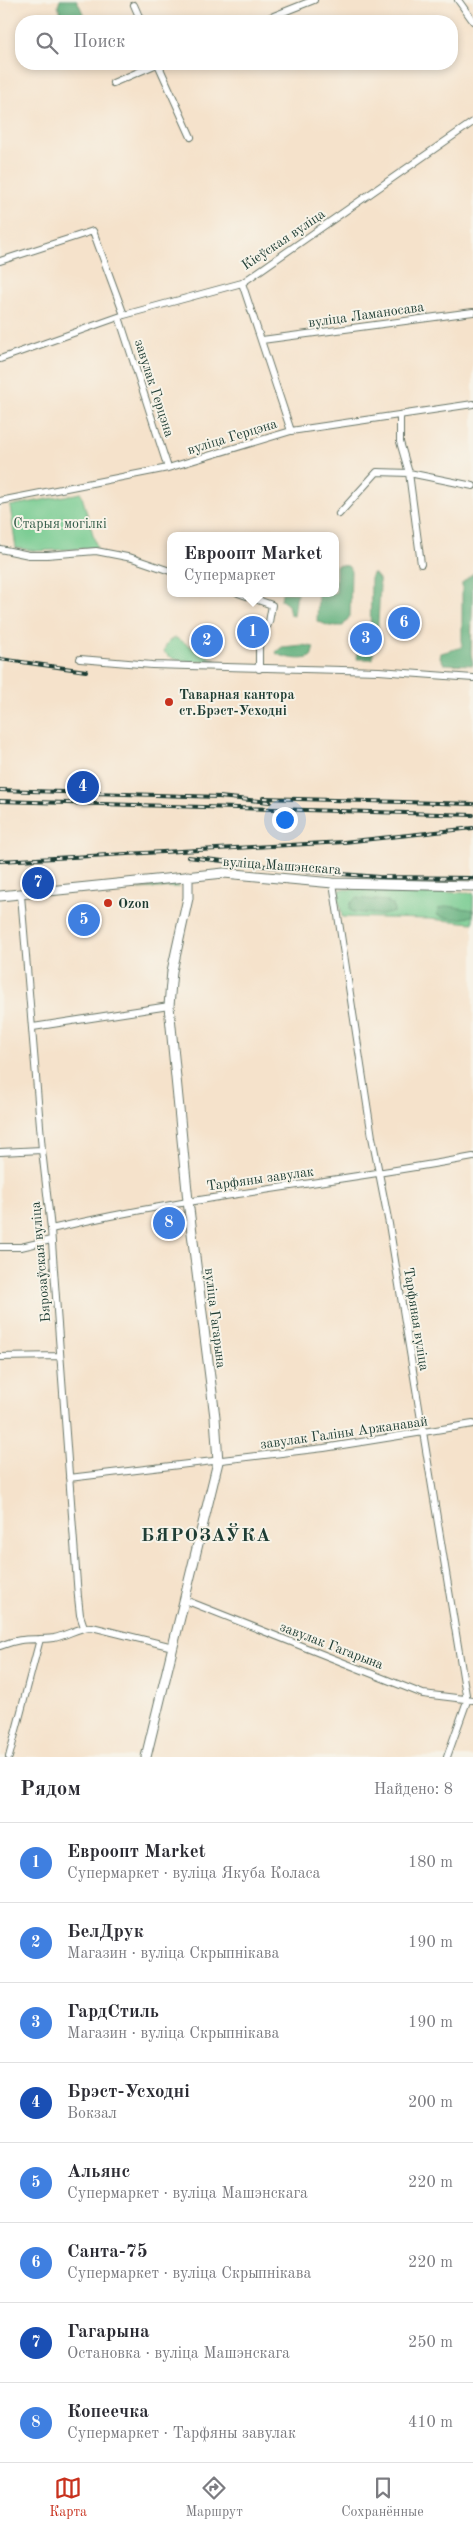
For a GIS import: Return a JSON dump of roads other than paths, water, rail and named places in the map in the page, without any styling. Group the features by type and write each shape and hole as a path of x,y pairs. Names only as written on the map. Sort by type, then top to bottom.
{"street":[{"path":"276,15 314,0"},
{"path":"458,0 473,21"},
{"path":"134,5 138,15"},
{"path":"113,83 144,70"},
{"path":"161,70 191,137"},
{"name":"Кіеўская вуліца","path":"0,359 122,316 242,282 473,122"},
{"name":"завулак Герцэна","path":"0,261 93,231 122,316 168,468"},
{"path":"242,282 291,431"},
{"name":"вуліца Ламаносава","path":"262,340 473,312"},
{"name":"вуліца Герцэна","path":"0,502 168,468 291,431 473,404"},
{"path":"400,416 400,442 409,473 420,564"},
{"path":"338,514 377,472 409,473 473,486"},
{"path":"0,549 38,555 96,551 132,558 167,570"},
{"path":"249,597 272,605 269,622 259,646 259,668"},
{"path":"80,658 152,665 388,672 473,678"},
{"name":"вуліца Машэнскага","path":"0,896 230,873 333,883 473,886"},
{"name":"вуліца Гагарына","path":"146,1757 218,1462 215,1417 188,1200 169,1006 172,971 188,898 188,876"},
{"name":"Тарфяная вуліца","path":"333,883 378,1174 390,1229 423,1433 470,1700 447,1757"},
{"name":"Бярозаўская вуліца","path":"21,894 42,1150 51,1229 68,1478 80,1615 84,1627"},
{"path":"33,1027 169,1006"},
{"path":"0,1152 42,1150"},
{"name":"Тарфяны завулак","path":"51,1229 113,1214 188,1200 378,1174 473,1157"},
{"path":"0,1248 21,1247 51,1240"},
{"path":"0,1357 60,1356"},
{"name":"завулак Галіны Аржанавай","path":"68,1478 218,1462 423,1433 473,1424"},
{"name":"завулак Гагарына","path":"185,1600 423,1694 470,1700"},
{"path":"0,1646 17,1639 66,1635 84,1627 99,1628 172,1647"},
{"path":"9,1757 40,1638"}],"railway":[{"path":"0,659 86,671"},
{"path":"0,790 219,797 270,802"},
{"path":"263,798 473,804"},
{"path":"0,801 473,815"},
{"path":"0,861 344,842 473,828"},
{"path":"188,857 379,877 473,878"}],"place":[{"name":"Санта-75","path":"404,623"},
{"name":"Евроопт Market","path":"253,632"},
{"name":"ГардСтиль","path":"366,639"},
{"name":"БелДрук","path":"207,641"},
{"name":"Таварная кантора ст.Брэст-Усходні","path":"169,702"},
{"name":"Брэст-Усходні","path":"83,787"},
{"name":"Гагарына","path":"38,883"},
{"name":"Ozon","path":"108,903"},
{"name":"Альянс","path":"84,920"},
{"name":"Копеечка","path":"169,1223"}],"district":[{"name":"БЯРОЗАЎКА","path":"206,1534"}],"park label":[{"name":"Старыя могілкі","path":"60,523"}]}
